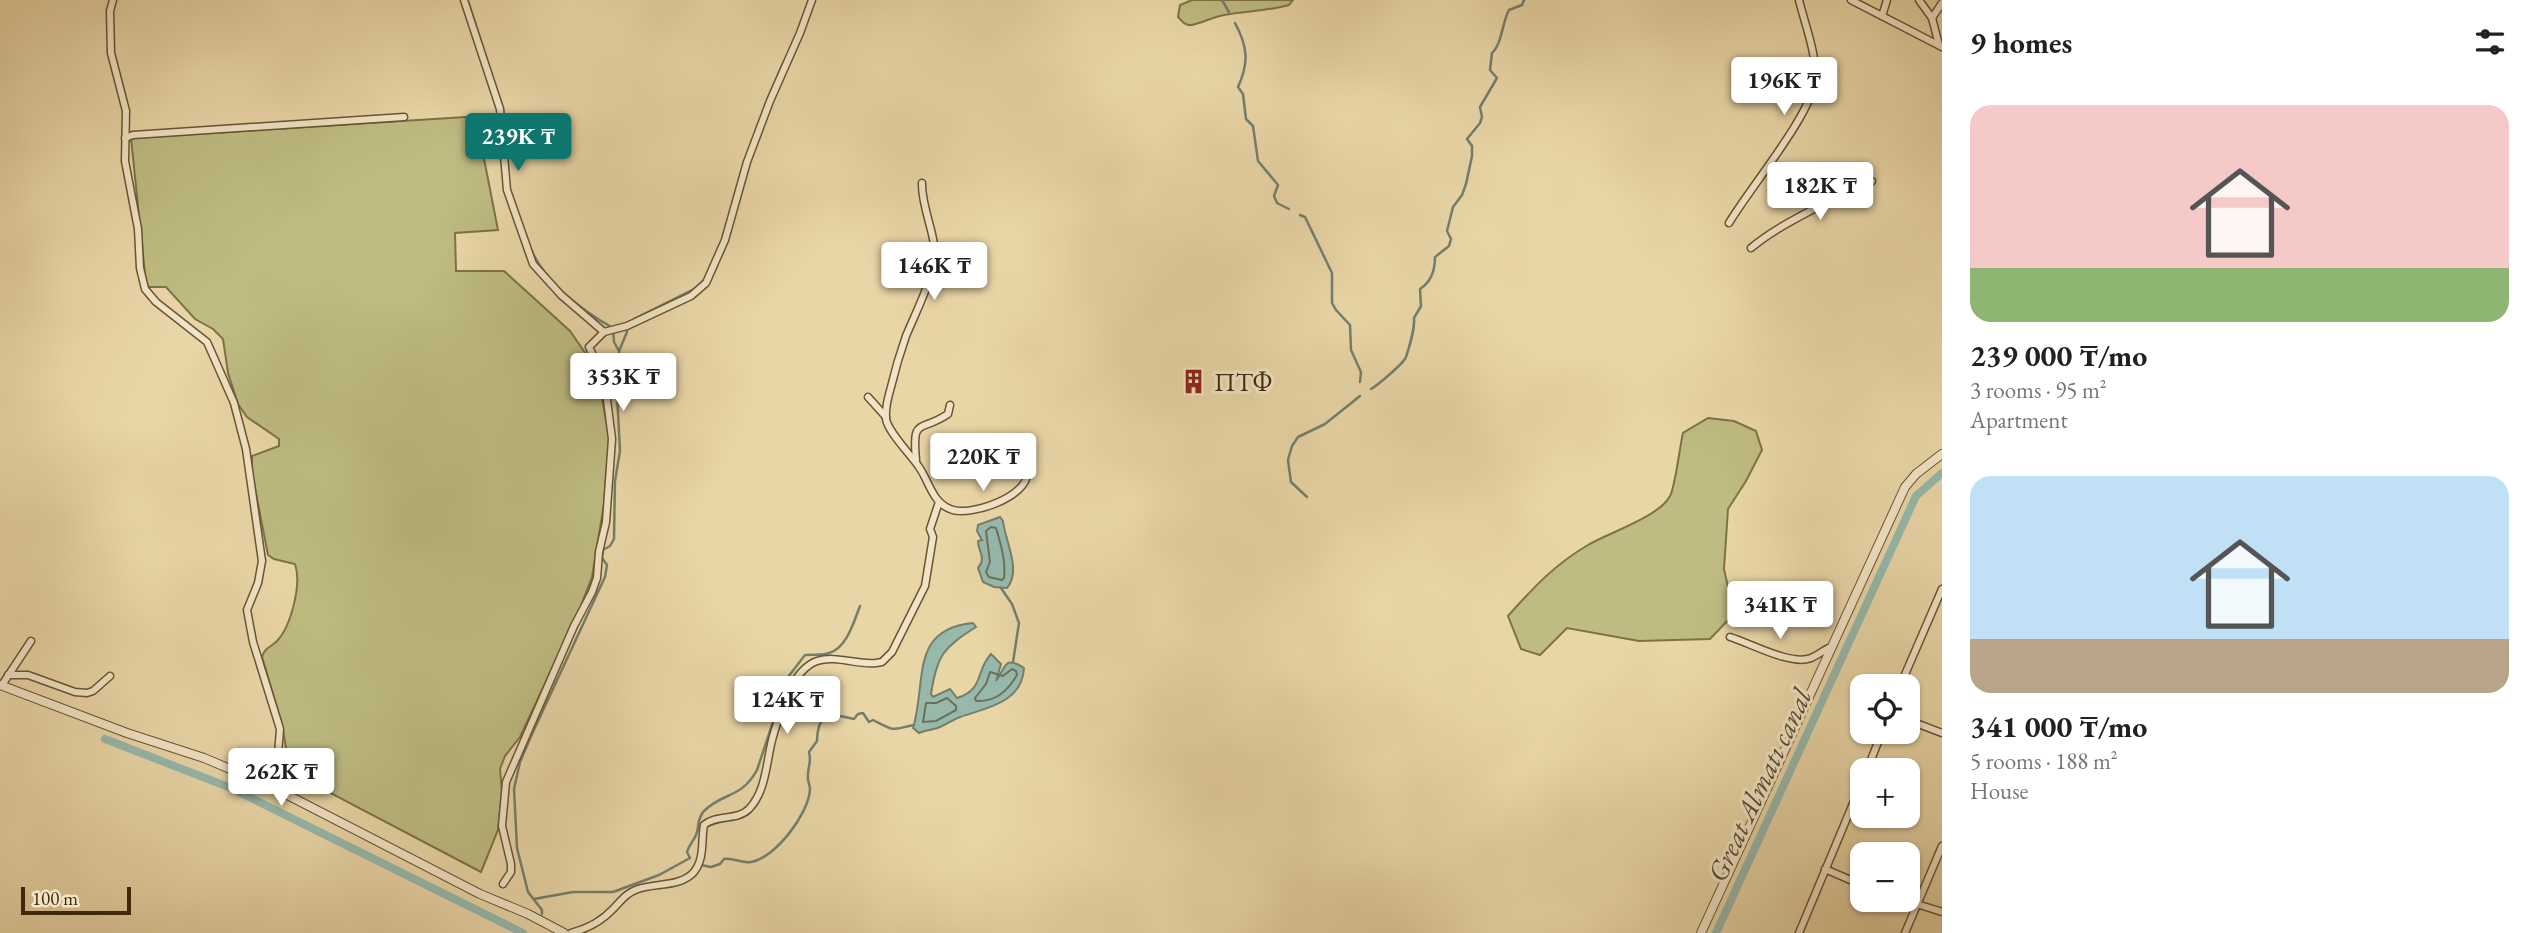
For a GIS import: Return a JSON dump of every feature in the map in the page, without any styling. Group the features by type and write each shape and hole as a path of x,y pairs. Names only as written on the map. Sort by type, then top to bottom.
{"street":[{"path":"113,0 110,11 111,53 126,111 125,161 138,229 140,268 145,289 156,302 207,342 218,362 240,422 262,551 258,583 247,610 253,642 280,729 278,766 268,785"},
{"path":"464,0 500,109 507,190 533,264 561,295 604,332"},
{"path":"503,884 511,864 502,826 502,805 509,771 597,578 598,552 606,522 612,439 602,374 589,346 604,332 626,326 691,296 706,283 725,240 747,162 812,0"},
{"path":"1729,223 1793,128 1813,90 1813,63 1798,0"},
{"path":"1851,0 1940,47"},
{"path":"1882,16 1887,0"},
{"path":"1919,0 1932,18 1940,47"},
{"path":"1932,18 1942,3"},
{"path":"125,138 133,135 236,127 404,117"},
{"path":"1751,248 1798,216 1866,187 1872,181"},
{"path":"922,183 923,204 934,260 904,341 887,403 886,416 889,426 916,462 939,502 951,510 978,510 1002,500 1023,488 1028,478 1027,472"},
{"path":"868,397 886,416"},
{"path":"916,462 913,442 915,434 924,423 948,414 950,405"},
{"path":"1701,933 1905,487 1916,474 1942,453"},
{"path":"571,933 586,930 612,911 623,897 631,892 683,879 692,874 698,865 704,825 747,811 760,792 774,734 799,674 819,660 876,663 882,662 892,653 925,586 933,537 930,529 939,502"},
{"path":"1905,674 1942,589"},
{"path":"1730,637 1778,655 1801,659 1810,658 1831,647"},
{"path":"31,641 1,685 127,733 204,758 268,785 480,894 564,933"},
{"path":"8,676 28,676 75,692 86,693 93,691 110,676"},
{"path":"1920,725 1942,733"},
{"path":"1799,933 1850,810"},
{"path":"1920,897 1942,846"},
{"path":"1825,869 1850,880"},
{"path":"1920,905 1942,912"},
{"path":"1905,933 1914,912"}],"shaded area":[{"path":"1192,0 1293,0 1289,5 1281,7 1224,15 1190,25 1178,17 1180,5"},
{"path":"476,118 498,230 455,233 456,271 504,271 570,331 588,357 600,386 609,438 604,504 592,577 520,737 505,756 500,769 502,792 498,830 481,872 317,786 296,771 287,754 282,724 262,657 287,625 294,604 297,572 295,564 268,555 252,473 252,456 279,446 279,439 247,417 238,404 228,373 223,339 213,329 195,319 166,287 149,287 146,284 131,138"},
{"path":"1708,418 1734,421 1756,431 1762,450 1728,509 1724,569 1734,614 1710,639 1639,641 1567,628 1540,655 1521,649 1508,616 1565,560 1588,545 1644,518 1664,504 1672,491 1683,433"}],"water":[{"path":"1000,517 1013,564 1011,581 1007,588 994,587 983,582 978,568 982,558 978,541 982,540 977,531 978,525"},
{"path":"973,623 976,627 949,647 939,661 931,694 933,697 950,689 957,698 972,690 991,654 1001,664 996,681 1009,663 1024,668 1022,680 1010,697 1001,702 919,733 913,728 924,660 930,647 939,635 953,627"}],"waterway":[{"path":"1222,0 1229,12"},
{"path":"1371,389 1396,369 1406,357 1414,318 1421,306 1420,289 1432,275 1435,257 1449,246 1451,239 1447,231 1453,207 1462,195 1472,156 1472,146 1467,139 1480,123 1480,107 1497,78 1490,70 1492,53 1498,44 1509,10 1522,5 1524,0"},
{"path":"468,1 502,108"},
{"path":"1235,23 1246,55 1238,87 1243,94 1246,119 1253,126 1258,161 1278,185 1274,196 1277,203 1289,209"},
{"path":"767,100 784,61"},
{"path":"1300,215 1305,217 1332,273 1332,303 1350,325 1351,350 1361,372 1360,382"},
{"path":"530,247 554,284 589,313 613,328 614,342 619,351"},
{"path":"634,319 696,288 706,278"},
{"path":"542,914 542,910 528,892 517,848 514,789 520,762 532,734 605,577 607,565 602,558 603,550 610,546 614,539 615,481 620,451 617,394 621,381 619,351 627,332 626,327"},
{"path":"1307,497 1291,482 1288,460 1292,446 1298,437 1325,424 1360,396"},
{"name":"Great Almatı canal","path":"1716,933 1916,496 1942,473"},
{"path":"1001,588 1012,604 1019,623 1013,662"},
{"path":"534,899 573,892 613,892 659,875 690,858 687,852 702,814 711,805 745,786 757,770 788,677 805,655 826,654 841,646 860,606"},
{"path":"701,865 711,867 720,864 724,859 751,862 760,859 780,844 797,822 808,799 809,752 817,741 819,726 827,713 854,719 863,713 869,722 873,720 893,729 914,725"},
{"name":"Great Almatı canal","path":"105,739 231,788 523,933"}],"place":[{"name":"ПТФ","path":"1194,382"}]}
